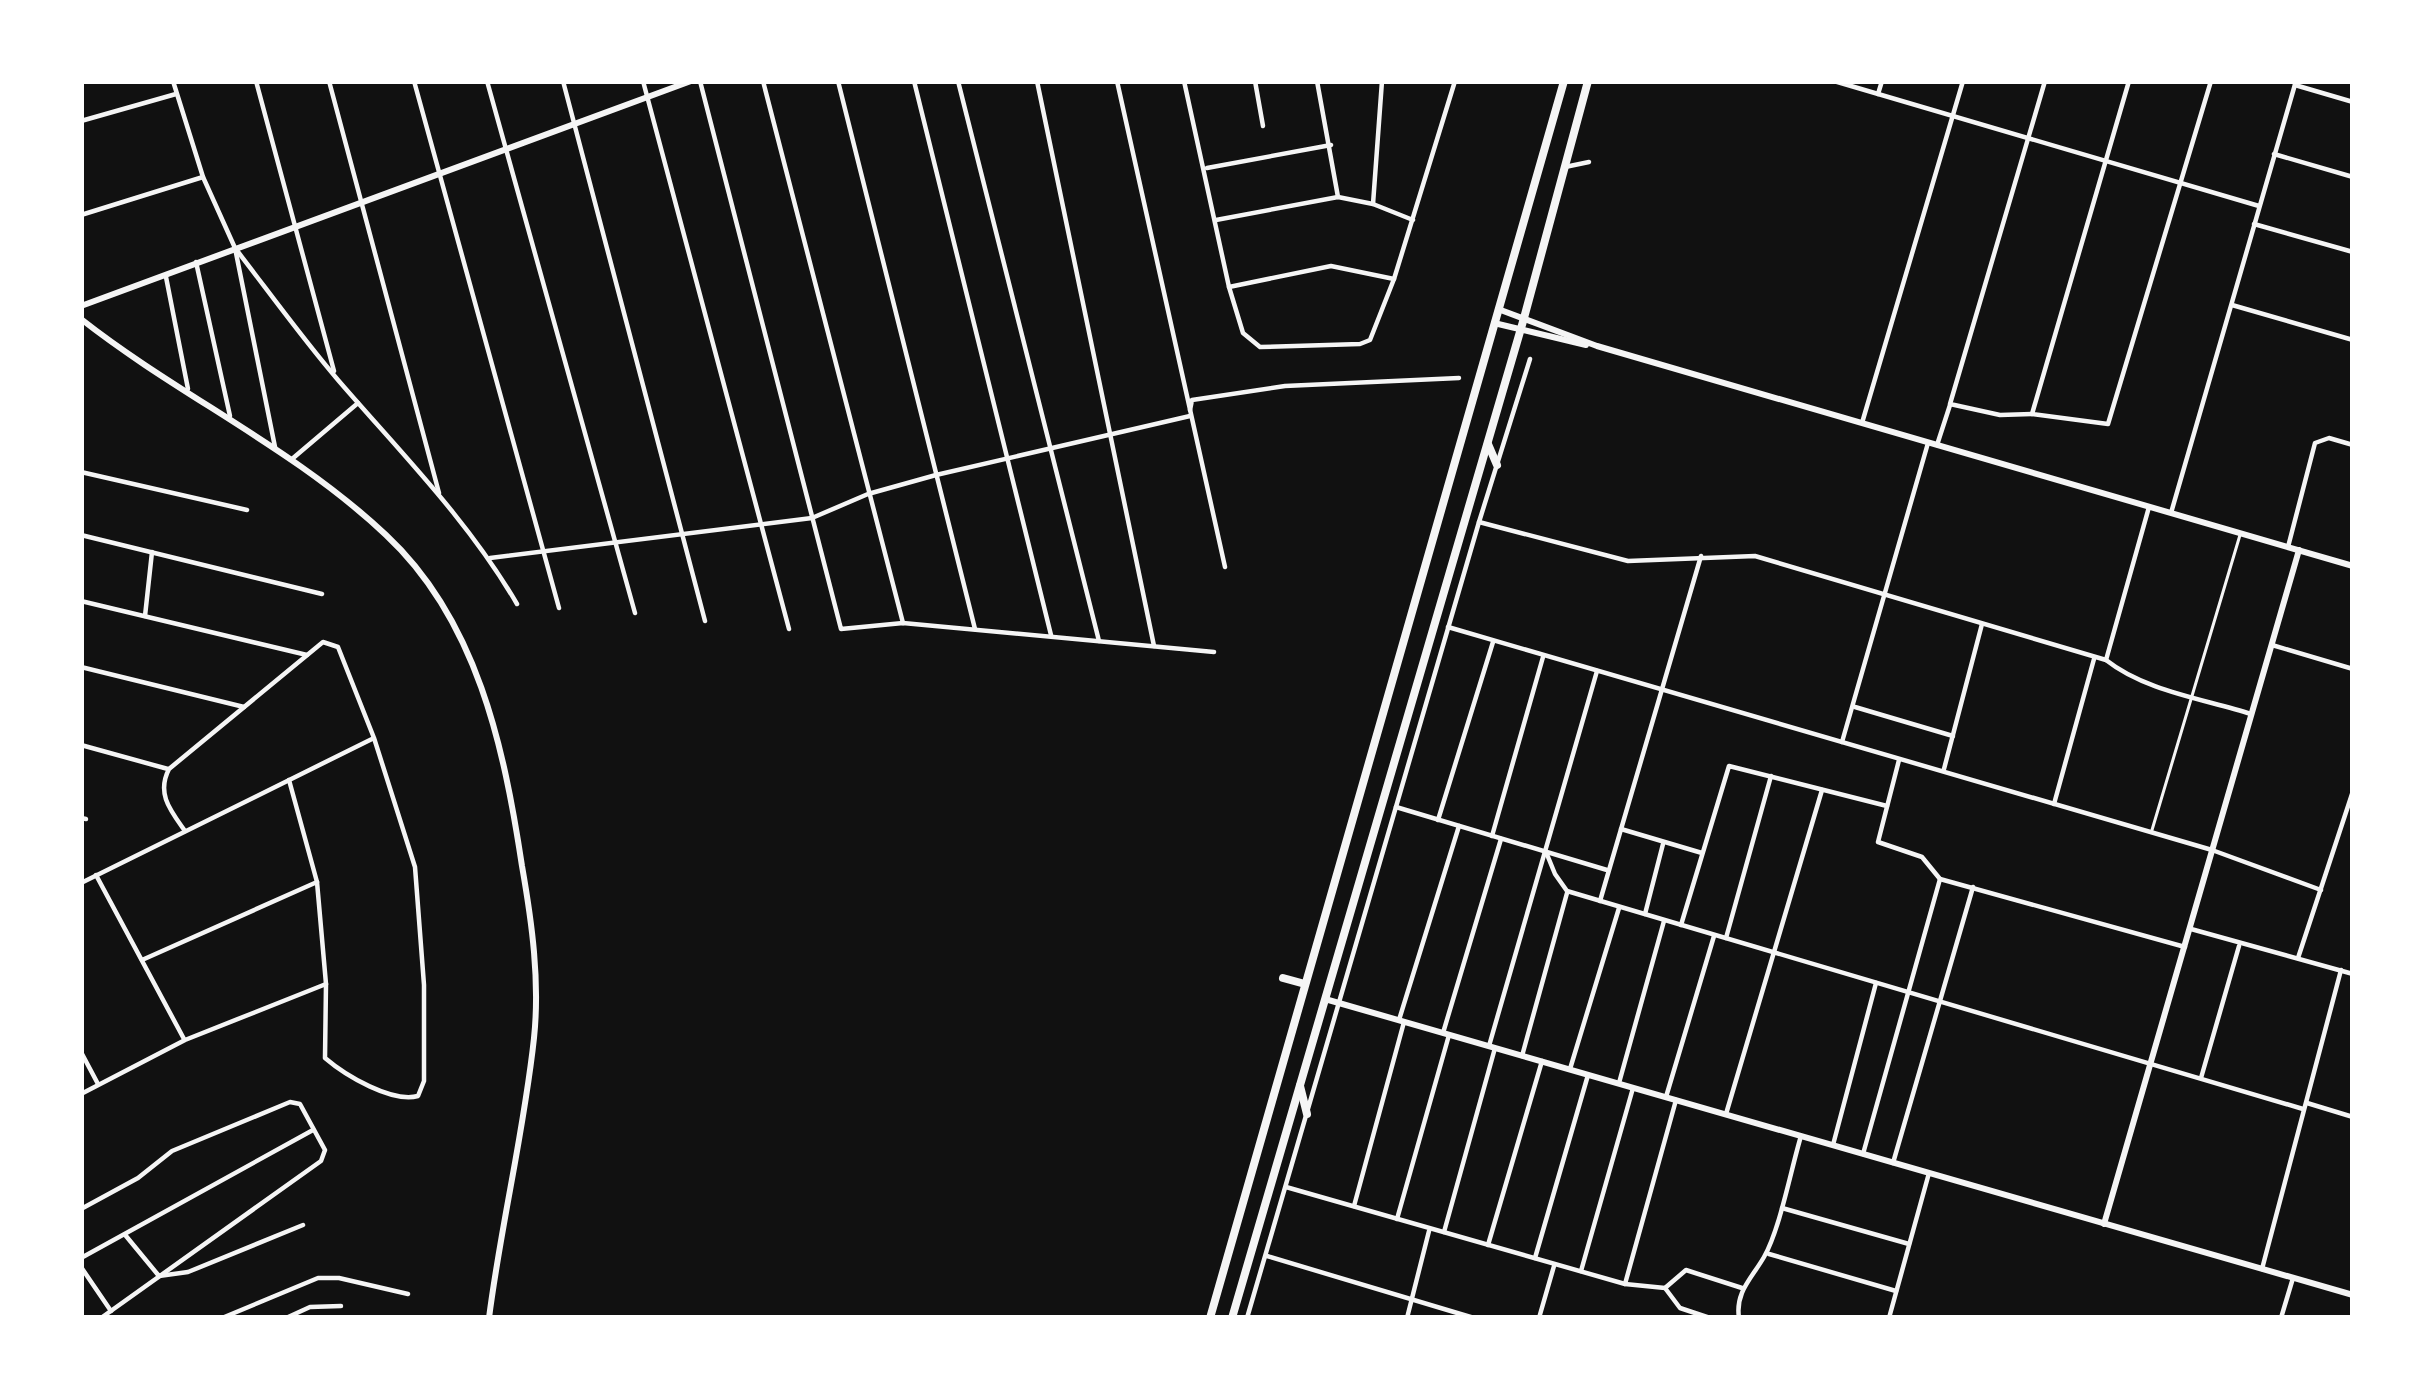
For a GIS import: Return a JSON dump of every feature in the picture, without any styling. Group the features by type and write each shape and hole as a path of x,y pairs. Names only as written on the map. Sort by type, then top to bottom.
{"main road":[{"path":"1210,1318 1564,81"},
{"path":"1232,1318 1524,318 1588,81"},
{"path":"1487,442 1497,465"},
{"path":"1354,894 1369,898"},
{"path":"1283,979 1305,984"},
{"path":"1299,1083 1306,1114"}],"street":[{"path":"172,81 203,177 235,248 275,447"},
{"path":"256,81 335,377"},
{"path":"329,81 440,495"},
{"path":"414,81 559,608"},
{"path":"487,81 635,613"},
{"path":"563,81 705,621"},
{"path":"643,81 789,628"},
{"path":"81,306 695,81 841,629 903,623 1214,652"},
{"path":"763,81 903,623"},
{"path":"838,81 975,629"},
{"path":"914,81 1051,636"},
{"path":"958,81 1099,641"},
{"path":"1037,81 1154,646"},
{"path":"1117,81 1225,567"},
{"path":"1184,81 1229,286 1243,333 1260,347 1370,340 1394,279 1455,81"},
{"path":"1255,81 1263,126"},
{"path":"1317,81 1338,197"},
{"path":"1373,204 1382,81"},
{"path":"1834,81 2259,206"},
{"path":"1878,94 1882,81"},
{"path":"1862,423 1963,81"},
{"path":"1842,742 1884,595 1950,404 2045,81"},
{"path":"2032,414 2129,81"},
{"path":"1950,404 2000,415 2032,414 2108,424 2211,81"},
{"path":"2171,513 2295,83 2353,102"},
{"path":"81,121 176,94"},
{"path":"1205,169 1331,145"},
{"path":"2275,154 2353,177"},
{"path":"1565,167 1589,162"},
{"path":"81,215 203,177"},
{"path":"1216,220 1338,197 1413,220"},
{"path":"2254,224 2353,252"},
{"path":"235,248 335,377 490,558 517,604"},
{"path":"196,262 230,416"},
{"path":"1229,286 1331,266 1394,279"},
{"path":"165,274 188,389"},
{"path":"2230,304 2353,340"},
{"path":"1498,309 1595,346"},
{"path":"81,319 275,447 374,524 433,586 477,676 507,782 533,937 536,1012 489,1318"},
{"path":"1494,323 1595,346 2353,566"},
{"path":"1247,1318 1530,359"},
{"path":"1190,416 1192,400 1285,386 1459,378"},
{"path":"292,459 358,403"},
{"path":"490,558 812,518 868,494 936,475 1190,416"},
{"path":"2288,548 2315,443 2329,438 2353,445"},
{"path":"81,472 247,510"},
{"path":"2106,660 2149,506"},
{"path":"1479,522 1628,560 1755,556 2106,660 2121,672 2252,714"},
{"path":"81,535 322,594"},
{"path":"2104,1223 2299,550"},
{"path":"145,616 152,552"},
{"path":"1600,901 1701,556"},
{"path":"81,601 308,655"},
{"path":"1943,772 1982,623"},
{"path":"1448,627 2212,850 2321,890"},
{"path":"1438,820 1494,640"},
{"path":"184,831 165,800 170,769 323,642 338,646 415,866 424,985 424,1082 418,1096 404,1100 338,1069 325,1058 326,984 317,883 289,780"},
{"path":"2272,644 2353,669"},
{"path":"1492,836 1544,655"},
{"path":"2054,804 2094,657"},
{"path":"81,667 244,707"},
{"path":"1444,1232 1597,670"},
{"path":"1852,707 1953,736"},
{"path":"81,883 374,738"},
{"path":"81,745 170,769"},
{"path":"1899,759 1878,842 1922,856 1940,878 2185,947"},
{"path":"1681,925 1725,769 1735,765 1887,806"},
{"path":"1726,938 1771,776"},
{"path":"1726,1114 1822,790"},
{"path":"2298,958 2353,791"},
{"path":"1396,807 1607,870"},
{"path":"1354,1206 1459,826"},
{"path":"1619,829 1702,853"},
{"path":"1397,1219 1501,838"},
{"path":"1646,914 1664,842"},
{"path":"1546,852 1567,891 2151,1064 2353,1117"},
{"path":"96,874 184,1040"},
{"path":"1863,1154 1940,878"},
{"path":"142,960 317,883"},
{"path":"1893,1162 1973,887"},
{"path":"1522,1056 1567,891"},
{"path":"1570,1070 1619,907"},
{"path":"1619,1084 1665,920"},
{"path":"2190,928 2353,974"},
{"path":"1666,1097 1714,935"},
{"path":"2201,1078 2240,943"},
{"path":"2262,1269 2341,970"},
{"path":"1833,1145 1876,983"},
{"path":"81,1094 184,1040 326,984"},
{"path":"1324,998 2353,1295"},
{"path":"81,1052 99,1085"},
{"path":"1488,1245 1542,1061"},
{"path":"1534,1258 1588,1075"},
{"path":"1581,1271 1633,1088"},
{"path":"1624,1284 1676,1100"},
{"path":"81,1209 138,1178 172,1151 290,1102 300,1104 326,1153 322,1161 101,1318"},
{"path":"81,1258 313,1130"},
{"path":"1739,1318 1742,1288 1767,1254 1801,1136"},
{"path":"1891,1317 1929,1173"},
{"path":"1286,1186 1624,1284 1665,1288 1686,1270 1742,1288"},
{"path":"1779,1208 1910,1244"},
{"path":"159,1276 188,1272 303,1225"},
{"path":"1407,1318 1430,1228"},
{"path":"126,1236 159,1276"},
{"path":"1767,1254 1896,1291"},
{"path":"1266,1256 1474,1318"},
{"path":"1539,1318 1555,1264"},
{"path":"81,1268 111,1311"},
{"path":"221,1318 318,1278 339,1278 408,1294"},
{"path":"2282,1318 2293,1278"},
{"path":"1665,1288 1680,1308 1710,1318"},
{"path":"286,1318 310,1307 341,1306"},
{"path":"1678,1318 1680,1308"}],"lane":[{"path":"2152,832 2240,534"}]}
